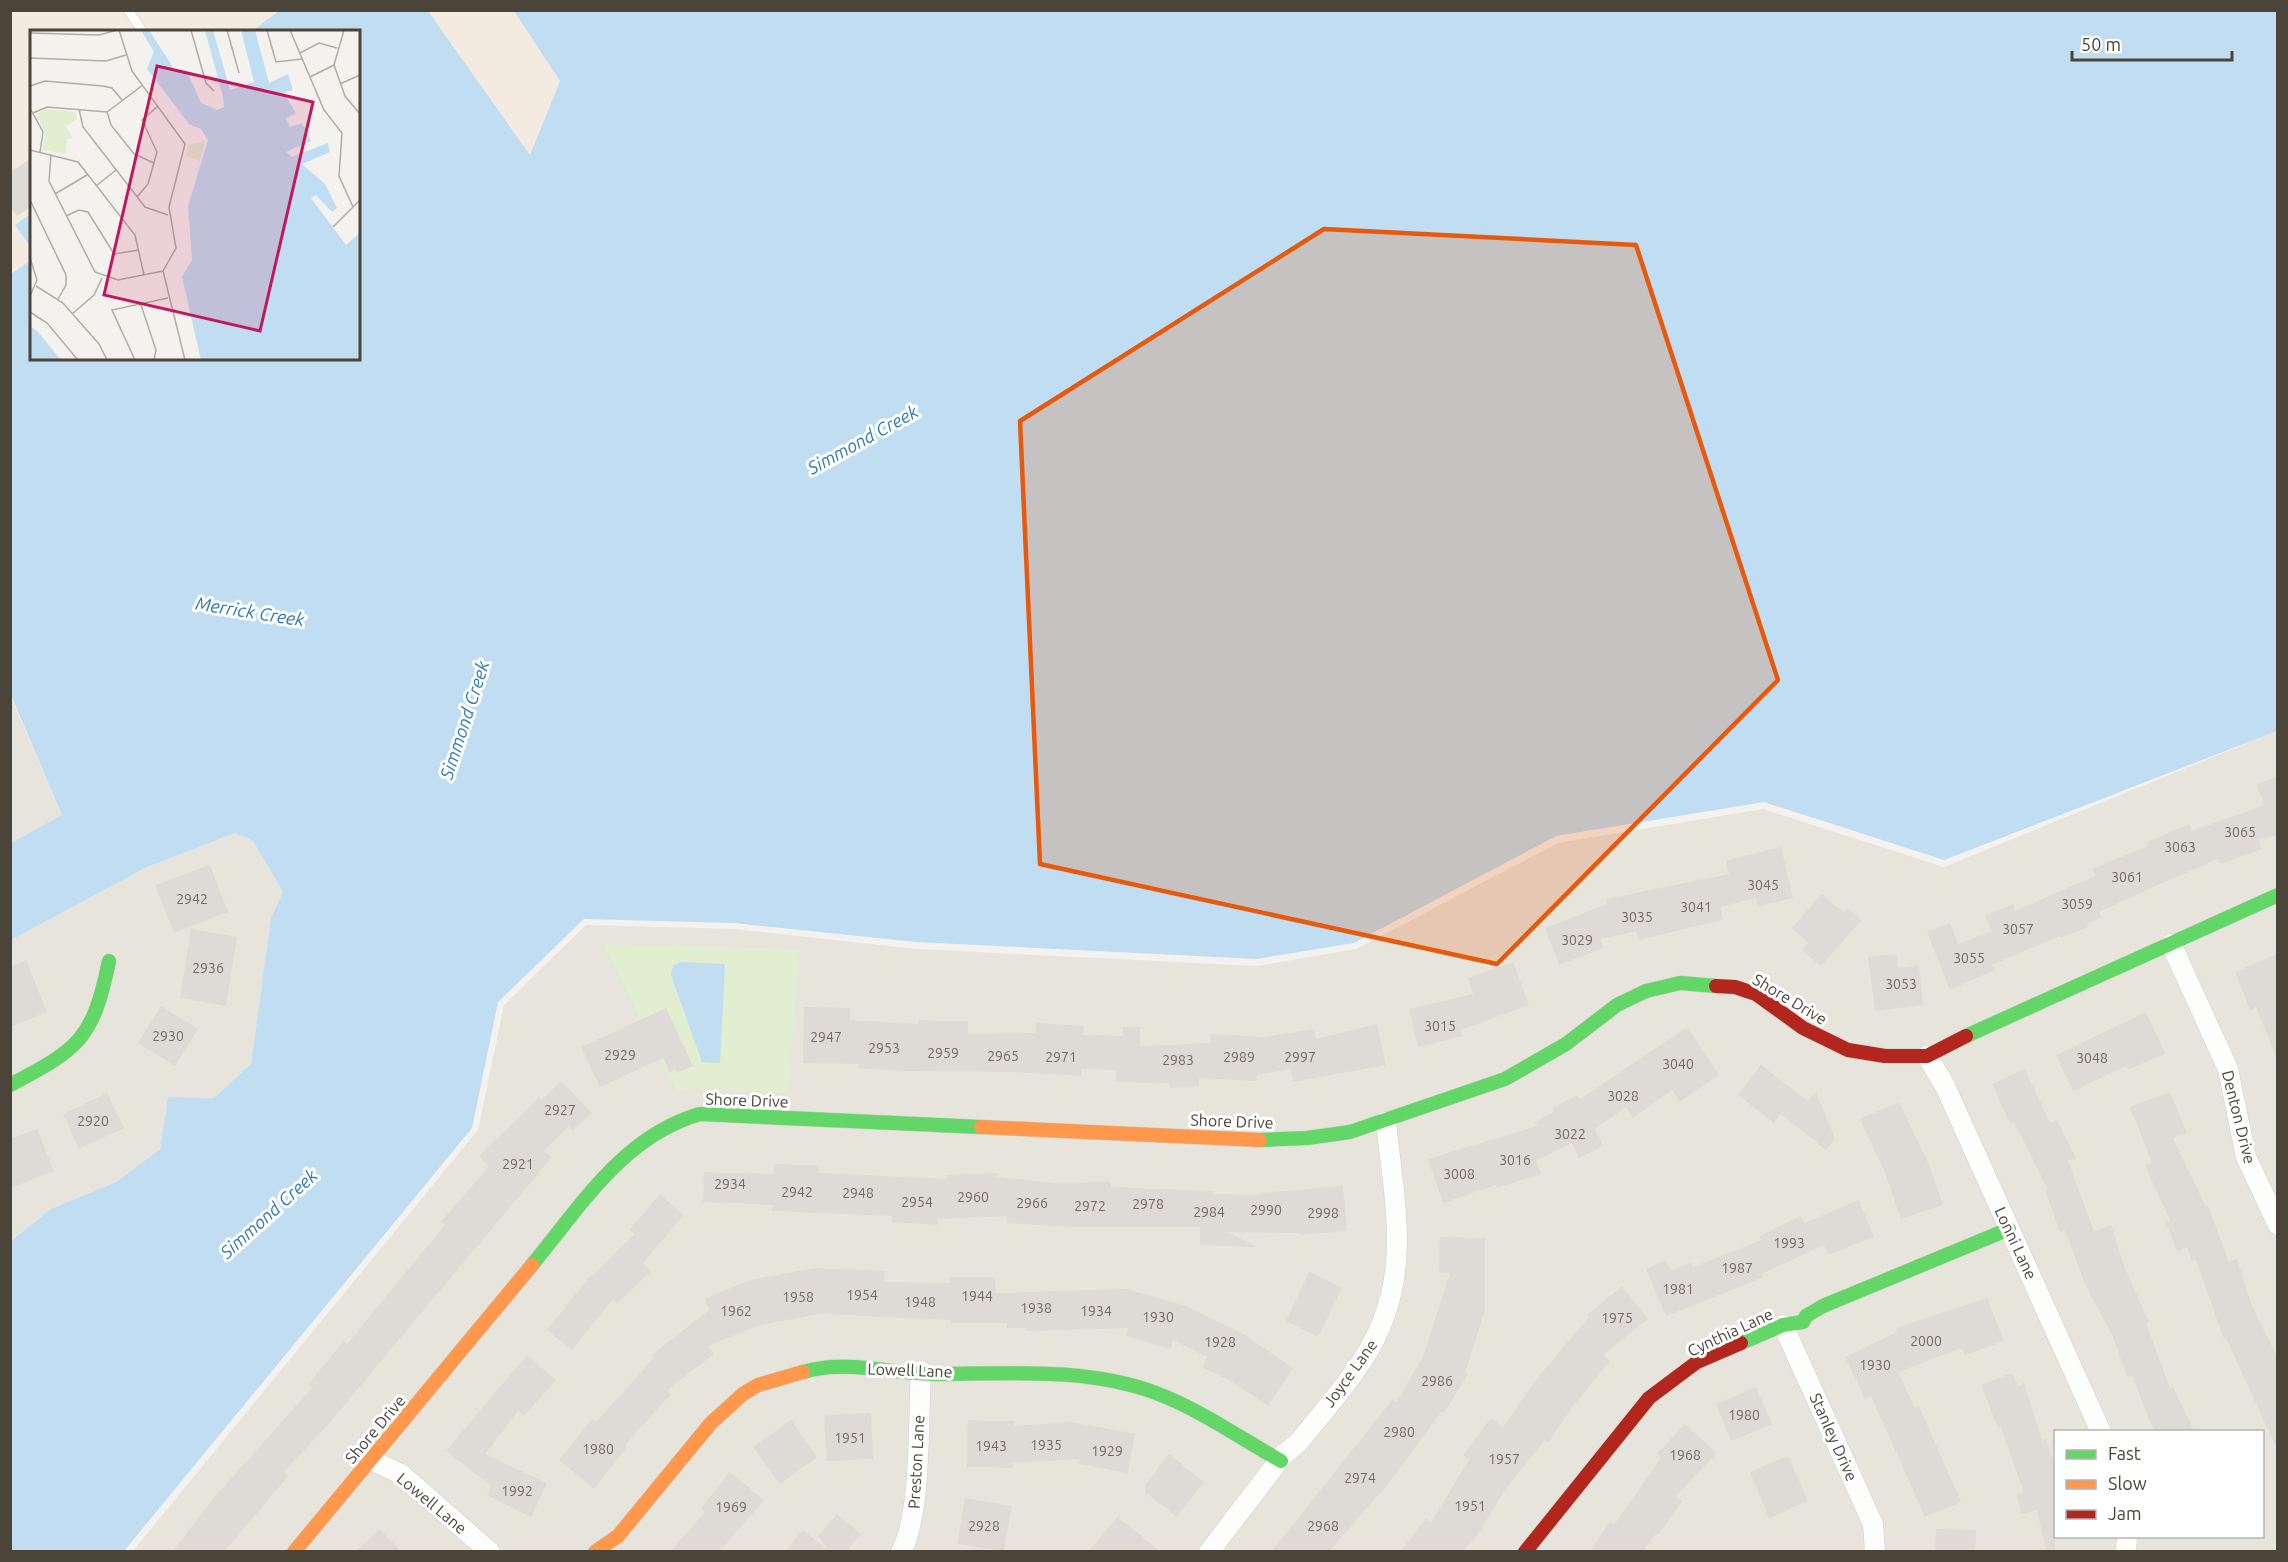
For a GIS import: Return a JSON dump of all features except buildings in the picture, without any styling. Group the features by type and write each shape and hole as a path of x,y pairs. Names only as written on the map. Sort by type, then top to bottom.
{"street":[{"name":"Shore Drive","path":"294,1551 621,1158 652,1133 677,1120 700,1114 1259,1140 1318,1137 1350,1132 1386,1122 1505,1079 1566,1044 1617,1005 1646,991 1680,983 1735,987 1756,994 1803,1028 1848,1050 1885,1056 1927,1056 2003,1018 2277,895"},
{"name":"Denton Drive","path":"2170,944 2228,1069 2246,1157 2273,1202 2277,1225"},
{"path":"10,1085 70,1052 90,1031 103,994 109,961"},
{"name":"Lonni Lane","path":"1927,1056 1946,1086 2101,1430"},
{"name":"Joyce Lane","path":"1209,1551 1281,1461 1284,1454 1297,1444 1362,1362 1380,1331 1398,1268 1399,1241 1386,1122"},
{"name":"Cynthia Lane","path":"1526,1551 1649,1398 1697,1362 1783,1325 1803,1322 1806,1316 1823,1306 2009,1229"},
{"name":"Stanley Drive","path":"1783,1325 1873,1524 1875,1551"},
{"name":"Lowell Lane","path":"595,1551 618,1536 711,1423 743,1394 758,1385 815,1368 879,1368 936,1374 946,1372 1080,1376 1138,1388 1183,1406 1281,1461"},
{"name":"Preston Lane","path":"901,1551 913,1514 921,1371"},
{"name":"Lowell Lane","path":"371,1460 401,1474 490,1551"}],"lane":[{"path":"128,10 142,30"}],"highlighted area":[{"path":"1324,229 1636,245 1778,680 1497,964 1040,864 1020,421"}],"shaded area":[{"path":"11,11 279,11 253,30 30,30 30,215 15,225 30,247 30,261 11,274"},
{"path":"428,11 514,11 560,81 530,155"},
{"path":"10,695 62,815 11,843 10,843"},
{"path":"2277,731 2277,1551 132,1552 478,1130 504,1005 586,925 734,929 916,949 1257,966 1356,949 1558,843 1763,809 1944,867"},
{"path":"235,833 253,841 283,892 271,918 251,1064 214,1098 168,1097 160,1149 116,1182 51,1209 11,1241 11,940 147,867"}],"green space":[{"path":"603,944 799,949 788,1093 692,1088 677,1093"}],"water":[{"path":"279,11 428,11 530,155 560,81 514,11 2277,11 2277,731 1944,860 1764,802 1556,836 1354,943 1257,959 916,942 734,923 584,919 498,1002 472,1128 124,1551 11,1551 11,1241 51,1209 116,1182 160,1149 168,1097 214,1098 251,1064 271,918 283,892 253,841 235,833 147,867 11,940 11,843 62,815 11,695 11,274 30,261 30,360 360,360 360,30 253,30"},
{"path":"30,215 30,247 15,225"},
{"path":"680,962 725,964 720,1063 702,1062 671,975 673,966"}],"traffic: fast":[{"path":"1966,1036 2278,895"},
{"path":"10,1085 52,1061 79,1039 89,1025 96,1008 109,961"},
{"path":"1260,1140 1307,1138 1350,1132 1505,1079 1566,1044 1617,1005 1646,991 1680,983 1716,986"},
{"path":"532,1265 586,1198 626,1156 673,1124 700,1114 981,1127"},
{"path":"1741,1343 1783,1325 1803,1322 1806,1316 1823,1306 2009,1229"},
{"path":"803,1372 819,1368 852,1367 935,1374 1019,1373 1102,1379 1129,1385 1173,1400 1205,1416 1281,1461"}],"traffic: slow":[{"path":"981,1127 1260,1140"},
{"path":"294,1552 532,1265"},
{"path":"595,1552 618,1536 711,1423 743,1394 758,1385 803,1372"}],"traffic: jam":[{"path":"1716,986 1735,987 1756,994 1803,1028 1848,1050 1885,1056 1927,1056 1966,1036"},
{"path":"1525,1552 1649,1398 1697,1362 1741,1343"}],"water label":[{"name":"Simmond Creek","path":"863,440"},
{"name":"Merrick Creek","path":"250,612"},
{"name":"Simmond Creek","path":"465,720"},
{"name":"Simmond Creek","path":"269,1214"}]}
